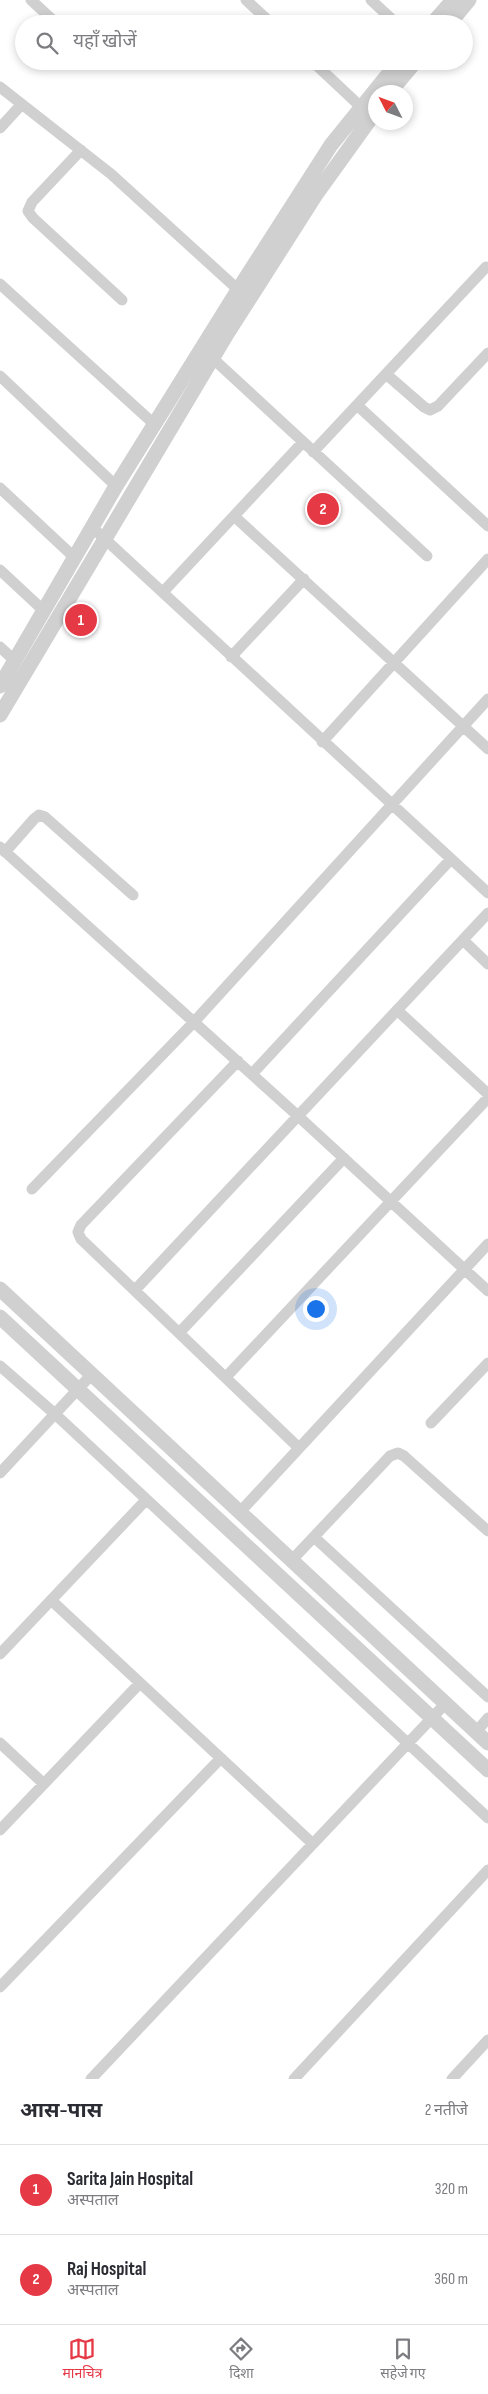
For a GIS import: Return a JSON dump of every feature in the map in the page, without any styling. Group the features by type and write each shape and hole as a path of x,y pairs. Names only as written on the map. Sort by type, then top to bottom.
{"street":[{"path":"31,0 47,15"},
{"path":"246,0 262,15"},
{"path":"371,0 387,15"},
{"path":"440,15 453,0"},
{"path":"456,15 469,0"},
{"path":"321,70 360,107"},
{"path":"0,715 106,540 207,353 331,145 391,70"},
{"path":"396,85 408,70"},
{"path":"0,87 81,150 243,295"},
{"path":"0,128 21,104"},
{"path":"243,295 368,122"},
{"path":"331,145 344,154"},
{"path":"81,150 32,202 28,210 33,218 122,300"},
{"path":"313,452 486,267"},
{"path":"0,284 154,424"},
{"path":"0,686 154,424 207,353"},
{"path":"207,353 427,556"},
{"path":"386,374 424,408 430,410 438,406 488,353"},
{"path":"0,376 116,486"},
{"path":"357,405 488,526"},
{"path":"163,592 303,442"},
{"path":"0,488 75,558"},
{"path":"234,516 488,749"},
{"path":"93,528 322,742 488,893"},
{"path":"322,742 488,559"},
{"path":"0,570 44,611"},
{"path":"232,656 304,579"},
{"path":"0,647 15,661"},
{"path":"32,1189 194,1022 488,699"},
{"path":"133,895 45,817 39,815 3,849 238,1061 488,1291"},
{"path":"252,1074 451,859"},
{"path":"136,1289 488,913"},
{"path":"462,940 488,964"},
{"path":"397,1010 488,1094"},
{"path":"238,1061 81,1225 78,1232 81,1239 136,1289 299,1448"},
{"path":"226,1377 488,1098"},
{"path":"180,1332 344,1158"},
{"path":"240,1512 488,1244"},
{"path":"0,1289 488,1743"},
{"path":"0,1317 488,1770"},
{"path":"431,1423 488,1363"},
{"path":"0,1366 55,1414 488,1818"},
{"path":"0,1473 92,1374"},
{"path":"292,1560 390,1456 398,1453 404,1456 488,1531"},
{"path":"0,1654 146,1500"},
{"path":"314,1537 488,1697"},
{"path":"52,1600 313,1844"},
{"path":"0,1830 140,1683"},
{"path":"91,2079 446,1703"},
{"path":"476,1732 488,1718"},
{"path":"0,1743 44,1784"},
{"path":"0,1987 221,1758"},
{"path":"294,2079 488,1870"},
{"path":"452,2079 488,2040"}],"place":[{"name":"Raj Hospital","path":"323,509"},
{"name":"Sarita Jain Hospital","path":"81,620"}]}
